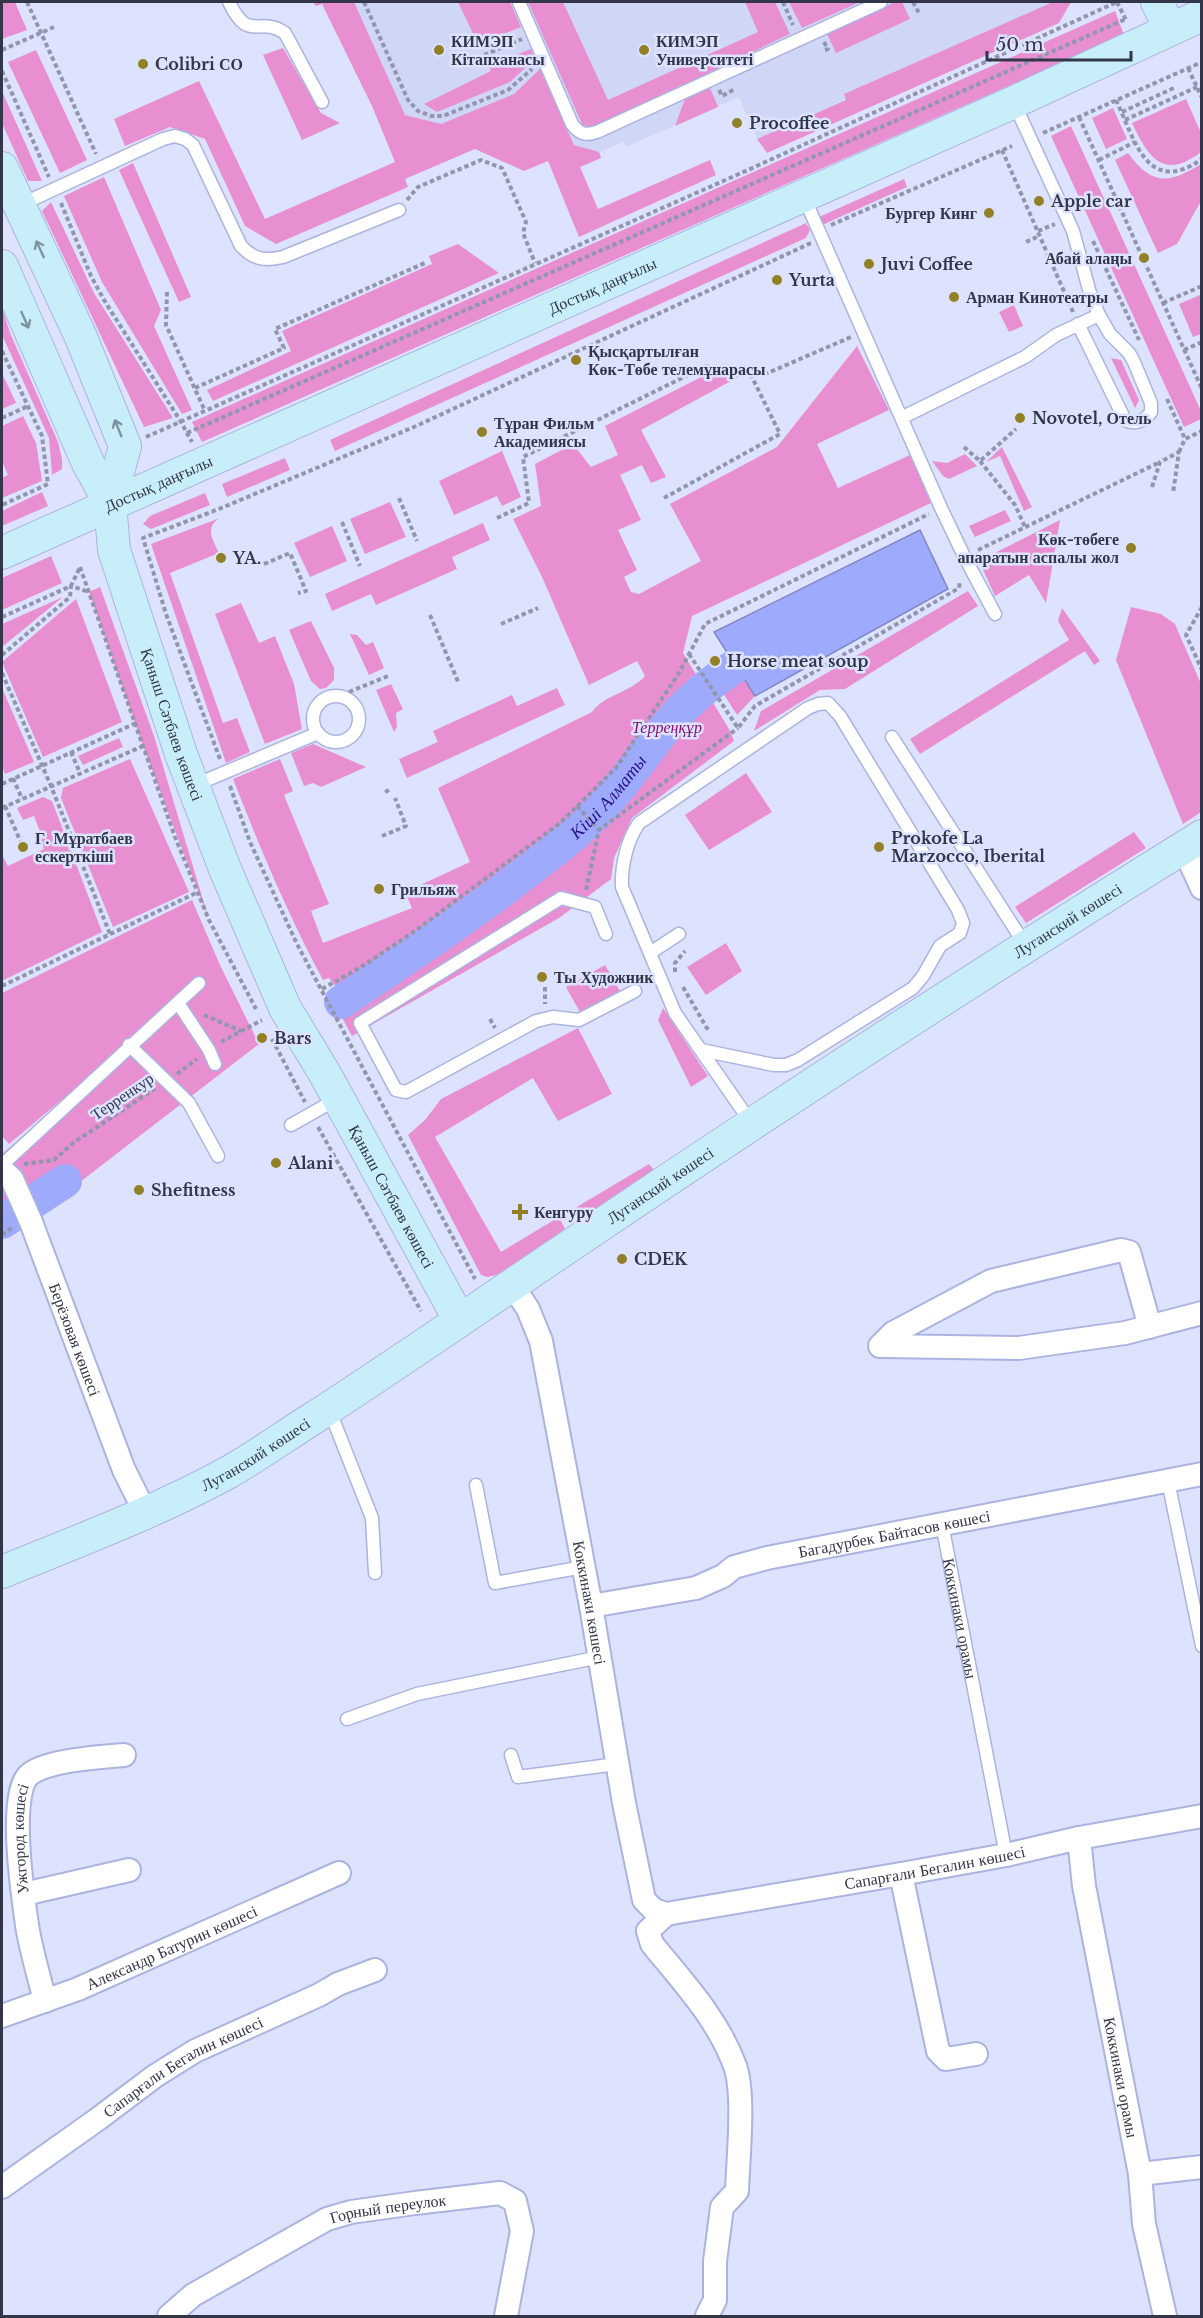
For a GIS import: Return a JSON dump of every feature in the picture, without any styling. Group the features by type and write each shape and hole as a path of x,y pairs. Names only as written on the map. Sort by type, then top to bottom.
{"street":[{"name":"Достық даңғылы","path":"2,552 1014,102 1164,15 1202,15"},
{"name":"Қаныш Сәтбаев көшесі","path":"2,168 80,335 125,446 110,504 114,550 193,786 256,939 294,1004 331,1086 459,1319"},
{"name":"Қаныш Сәтбаев көшесі","path":"2,266 88,463 110,504"},
{"name":"Луганский көшесі","path":"2,1572 145,1512 229,1472 381,1375 459,1319 513,1286 577,1240 912,1018 1192,842"},
{"path":"1192,842 1202,888"},
{"name":"Берёзовая көшесі","path":"13,1173 124,1470 145,1512"},
{"path":"1150,1327 1129,1252 1121,1250 991,1281 893,1333 880,1346 1019,1348 1125,1333 1150,1327 1202,1313"},
{"name":"Коккинаки көшесі","path":"513,1286 528,1309 541,1341 591,1606 617,1764 644,1900 654,1910 666,1914"},
{"name":"Багадурбек Байтасов көшесі","path":"591,1606 696,1588 723,1576 734,1567 767,1558 1202,1474"},
{"name":"Ужгород көшесі","path":"45,2001 27,1927 17,1830 21,1791 29,1775 56,1765 87,1758 124,1755"},
{"name":"Сапарғали Бегалин көшесі","path":"666,1914 1006,1855 1079,1838 1202,1816"},
{"name":"Коккинаки орамы","path":"1079,1838 1084,1886 1140,2174 1144,2224 1165,2316"},
{"path":"24,1894 129,1870"},
{"name":"Александр Батурин көшесі","path":"2,2016 88,1984 339,1873"},
{"path":"901,1874 938,2051 946,2059 976,2054"},
{"path":"666,1914 648,1931 652,1944 714,2024 735,2067 739,2089 737,2191 722,2207 715,2261 715,2300 706,2316"},
{"name":"Сапарғали Бегалин көшесі","path":"2,2187 155,2076 195,2051 319,1995 338,1984 375,1970"},
{"path":"1140,2174 1202,2167"},
{"name":"Горный переулок","path":"169,2316 194,2295 327,2219 351,2212 500,2193 515,2201 522,2231 506,2316"}],"lane":[{"path":"229,2 240,22 246,25 280,29 285,33 322,102"},
{"path":"519,2 572,124 581,134 587,135 881,2"},
{"path":"1014,102 1073,231 1090,293 1099,315 1110,334 1129,353 1148,395 1151,412 1142,420 1130,423 1125,420 1078,324"},
{"path":"19,206 163,139 175,136 193,145 241,246 249,255 260,259 270,260 283,257 399,210"},
{"path":"803,194 903,417 941,508 995,615"},
{"path":"903,417 1025,357 1056,335 1099,315"},
{"path":"701,1050 774,1065 786,1065 798,1060 913,987 923,976 940,946 960,933 963,922 958,910 834,708 828,704 818,704 808,708 639,823 631,834 621,876 622,887 675,1013 752,1125"},
{"path":"193,786 318,733"},
{"path":"892,737 1026,946"},
{"path":"606,934 595,907 561,898 360,1023 396,1090 406,1092 545,1017 579,1020 634,991"},
{"path":"650,953 679,934"},
{"path":"2,1165 129,1045 199,983"},
{"path":"178,1003 209,1050 215,1064"},
{"path":"129,1045 189,1103 218,1156"},
{"path":"291,1125 311,1113 331,1086"},
{"path":"329,1408 372,1518 375,1573"},
{"path":"1168,1481 1202,1646"},
{"path":"476,1485 495,1584 583,1567"},
{"name":"Коккинаки орамы","path":"942,1524 1006,1855"},
{"path":"347,1719 417,1694 600,1657"},
{"path":"511,1755 518,1777 617,1764"}],"path":[{"path":"27,2 102,167"},
{"path":"364,2 408,100 418,111 431,116 451,113 508,90 543,58"},
{"path":"783,2 800,39"},
{"path":"913,2 920,15"},
{"path":"145,437 739,174 1117,2 1128,26"},
{"path":"187,433 1125,19"},
{"path":"2,51 54,27"},
{"path":"484,55 533,34"},
{"path":"1048,143 1043,133 1202,62"},
{"path":"1188,68 1202,98"},
{"path":"2,71 104,300 192,442"},
{"path":"1122,112 1176,87"},
{"path":"1125,120 1197,87"},
{"path":"1116,100 1146,161 1160,171 1170,173 1181,170 1202,159"},
{"path":"1079,117 1202,388"},
{"path":"1099,160 1135,142"},
{"path":"475,1279 297,944 250,842 166,614 143,538 219,509 414,427 810,244 818,231 1012,146"},
{"path":"1002,150 1078,324"},
{"path":"399,210 418,187 481,160 502,168 526,222 523,233 534,263"},
{"path":"1026,242 1061,221"},
{"path":"1090,234 1140,342"},
{"path":"1202,246 1202,277"},
{"path":"195,388 284,348 275,330 427,262"},
{"path":"1163,303 1202,286"},
{"path":"167,292 166,325 205,411"},
{"path":"497,518 529,503 523,457 706,366 763,375 864,331"},
{"path":"1184,350 1202,342"},
{"path":"2,352 42,436 48,484 2,505"},
{"path":"664,498 780,434 750,373"},
{"path":"1165,396 1185,439"},
{"path":"2,418 28,406"},
{"path":"980,461 1016,429"},
{"path":"1173,493 1179,452 1185,439 1202,431"},
{"path":"964,447 980,461 1015,506 1025,527"},
{"path":"583,903 599,830 738,728 755,706 959,588 964,556 1179,452"},
{"path":"1152,487 1160,462"},
{"path":"399,498 417,541"},
{"path":"322,989 361,967 415,931 560,823 616,768 679,674 705,624 941,508"},
{"path":"342,522 360,566"},
{"path":"264,564 290,553 306,591 298,592"},
{"path":"2,656 70,597 71,586 80,567 175,837 210,920 311,1113 422,1311"},
{"path":"2,617 71,586 89,592"},
{"path":"1202,607 1186,635 1202,670"},
{"path":"501,624 538,608"},
{"path":"430,615 459,684"},
{"path":"689,654 738,728"},
{"path":"2,673 51,786 110,934"},
{"path":"349,692 388,676"},
{"path":"2,775 3,783 136,723"},
{"path":"23,847 3,807 143,746"},
{"path":"71,752 80,773"},
{"path":"13,778 22,799"},
{"path":"385,792 391,789"},
{"path":"382,836 406,826 395,798"},
{"path":"577,806 599,830"},
{"path":"2,986 198,892"},
{"path":"687,949 675,963 675,972 722,1054"},
{"name":"Терренкур","path":"13,1173 54,1160 73,1143 209,1050 262,1020"}],"shaded area":[{"name":"КИМЭП Университеті","path":"313,2 1053,2 845,94 846,99 757,139 739,97 626,147 623,142 600,152 601,158 580,167 542,102 395,161 372,106 322,4 316,6"}],"green space":[{"path":"2,2 15,2 27,30 2,39"},
{"path":"313,2 354,2 405,115 441,124 514,94 540,69 574,145 599,152 601,158 580,167 598,209 710,160 716,175 579,237 548,161 524,171 475,149 405,179 408,187 276,244 245,226 205,139 170,127 125,146 114,119 199,81 265,219 395,162 372,106 322,4 316,6"},
{"path":"458,2 510,2 521,27 478,44"},
{"path":"528,2 563,2 608,100 758,32 745,2 775,2 790,34 591,129 582,124"},
{"path":"789,2 860,2 802,28"},
{"path":"895,2 902,2 910,19 836,53 827,34"},
{"path":"1053,2 1071,2 1059,23 767,153 757,139 846,100 844,94"},
{"path":"1115,11 1124,35 202,442 192,422"},
{"path":"283,48 321,113 340,123 302,140 263,55"},
{"path":"531,49 535,59 510,82 437,112 424,104 491,71 489,66"},
{"path":"36,50 87,160 60,173 8,62"},
{"path":"710,88 718,107 675,126 685,99"},
{"path":"2,91 42,181 28,181 2,123"},
{"path":"1186,99 1201,133 1201,152 1188,160 1167,165 1151,155 1132,123"},
{"path":"1113,108 1127,139 1106,149 1092,118"},
{"path":"1071,126 1201,411 1201,419 1184,427 1051,136"},
{"path":"1128,153 1145,171 1162,178 1179,175 1201,164 1201,201 1177,244 1158,253 1115,160"},
{"path":"133,163 191,297 179,302 119,170"},
{"path":"104,177 161,310 154,326 192,410 182,414 102,282 64,196"},
{"path":"904,179 907,187 822,225 819,217"},
{"path":"51,202 94,293 173,418 144,427 42,211"},
{"path":"806,223 810,230 806,238 335,451 330,440"},
{"path":"458,244 499,273 213,401 207,390 291,351 282,331 432,264 429,256"},
{"path":"1200,295 1201,334 1193,337 1179,304"},
{"path":"1014,305 1023,326 1009,332 999,312"},
{"path":"2,307 10,333 58,442 62,469 52,475 49,438 2,335"},
{"name":"Терреңқұр","path":"857,346 889,410 817,444 838,488 910,455 931,503 692,616 683,653 734,741 632,818 614,858 611,879 559,918 352,1036 339,1012 349,1004 329,978 323,980 310,956 275,881 233,779 280,759 293,791 284,795 329,904 311,911 323,943 412,908 405,892 470,862 438,788 592,712 604,701 639,682 645,676 637,661 589,685 542,577 513,519 541,506 535,464 573,444 591,467 618,455 605,426 711,372 742,375 641,430 666,477 651,483 642,465 620,475 641,520 618,530 637,570 624,577 631,592 639,594 701,561 670,504 777,447"},
{"path":"1111,358 1121,360 1139,400 1135,408"},
{"path":"2,373 16,403 2,409"},
{"path":"23,416 36,443 42,481 2,498 2,478 8,475 2,461 2,426"},
{"path":"1002,447 1032,507 1024,511 1000,456 986,462"},
{"path":"502,451 521,497 502,506 497,496 454,515 439,481"},
{"path":"965,454 977,466 949,479 943,476 932,461 947,463"},
{"path":"285,458 290,470 227,497 222,484"},
{"path":"42,492 48,506 2,526 2,511"},
{"path":"205,493 210,505 151,529 143,524 150,516"},
{"path":"390,502 406,537 365,554 350,519"},
{"path":"1005,510 1011,521 975,537 969,526"},
{"path":"220,518 212,525 211,530 212,539 219,553 170,573 223,723 237,718 250,752 226,763 151,544"},
{"path":"1060,520 1046,603 1029,575 995,596 979,561"},
{"path":"483,523 490,540 452,557 457,569 376,605 371,594 332,611 325,594"},
{"path":"332,526 347,561 310,577 294,543"},
{"path":"51,556 62,583 2,610 2,578"},
{"path":"100,587 154,736 209,920 143,746 89,592"},
{"path":"968,591 978,606 845,689 820,690 754,731 761,711"},
{"path":"63,597 2,647 2,624"},
{"path":"76,599 122,722 43,757 2,662"},
{"path":"241,603 259,643 275,636 294,684 302,729 265,744 215,614"},
{"path":"1131,607 1161,614 1175,624 1201,684 1201,812 1183,824 1116,660"},
{"path":"1062,608 1100,661 1094,665 1085,651 920,754 910,739 1069,640 1058,621"},
{"path":"311,621 334,668 334,680 326,688 320,689 311,681 289,630"},
{"path":"350,634 357,635 366,645 373,642 384,668 369,675"},
{"path":"741,676 755,696 737,715 721,690"},
{"path":"391,684 403,709 396,713 397,727 394,732 376,690"},
{"path":"2,688 34,762 5,774 2,766"},
{"path":"557,688 565,705 407,778 399,759 438,742 433,731 512,695 517,706"},
{"path":"119,738 123,747 83,765 78,756"},
{"path":"313,744 366,767 321,787 313,783 304,786 291,753"},
{"path":"130,759 189,892 113,927 61,798 63,788"},
{"path":"746,773 772,812 709,850 685,815"},
{"path":"43,797 52,801 102,932 2,981 2,855 8,866 44,849 34,816 23,820 17,808"},
{"path":"1134,832 1146,848 1026,923 1015,907"},
{"path":"192,900 220,965 259,1044 45,1209 2,1238 2,1154 154,1022 9,1144 2,1136 2,993"},
{"path":"726,943 742,971 706,995 687,967"},
{"path":"605,965 620,991 581,1014 566,987"},
{"path":"663,1008 708,1076 691,1087 658,1020"},
{"path":"578,1028 612,1094 558,1121 533,1078 435,1137 501,1252 559,1217 567,1233 496,1275 487,1277 481,1275 408,1135 425,1120 441,1099"},
{"path":"649,1164 659,1176 578,1227 570,1211"}],"water":[{"path":"920,530 948,589 755,696 714,632"}],"waterway":[{"name":"Кіші Алматы","path":"341,1002 470,914 566,841 607,802 670,722 693,698 745,659 774,643"},
{"name":"Кіші Алматы","path":"2,1222 65,1181"}],"place":[{"name":"КИМЭП Кітапханасы","path":"439,50"},
{"name":"КИМЭП Университеті","path":"644,50"},
{"name":"Colibri СО","path":"143,64"},
{"name":"Procoffee","path":"737,123"},
{"name":"Apple car","path":"1039,201"},
{"name":"Бургер Кинг","path":"989,213"},
{"name":"Абай алаңы","path":"1144,258"},
{"name":"Juvi Coffee","path":"869,264"},
{"name":"Yurta","path":"777,280"},
{"name":"Арман Кинотеатры","path":"954,297"},
{"name":"Қысқартылған Көк-Төбе телемұнарасы","path":"576,360"},
{"name":"Novotel, Отель","path":"1020,418"},
{"name":"Тұран Фильм Академиясы","path":"482,432"},
{"name":"Көк-төбеге апаратын аспалы жол","path":"1131,548"},
{"name":"YA.","path":"221,558"},
{"name":"Horse meat soup","path":"715,661"},
{"name":"Г. Мұратбаев ескерткіші","path":"23,847"},
{"name":"Prokofe La Marzocco, Iberital","path":"879,847"},
{"name":"Грильяж","path":"379,889"},
{"name":"Ты Художник","path":"542,977"},
{"name":"Bars","path":"262,1038"},
{"name":"Alani","path":"276,1163"},
{"name":"Shefitness","path":"139,1190"},
{"name":"Кенгуру","path":"520,1212"},
{"name":"CDEK","path":"622,1259"}]}
